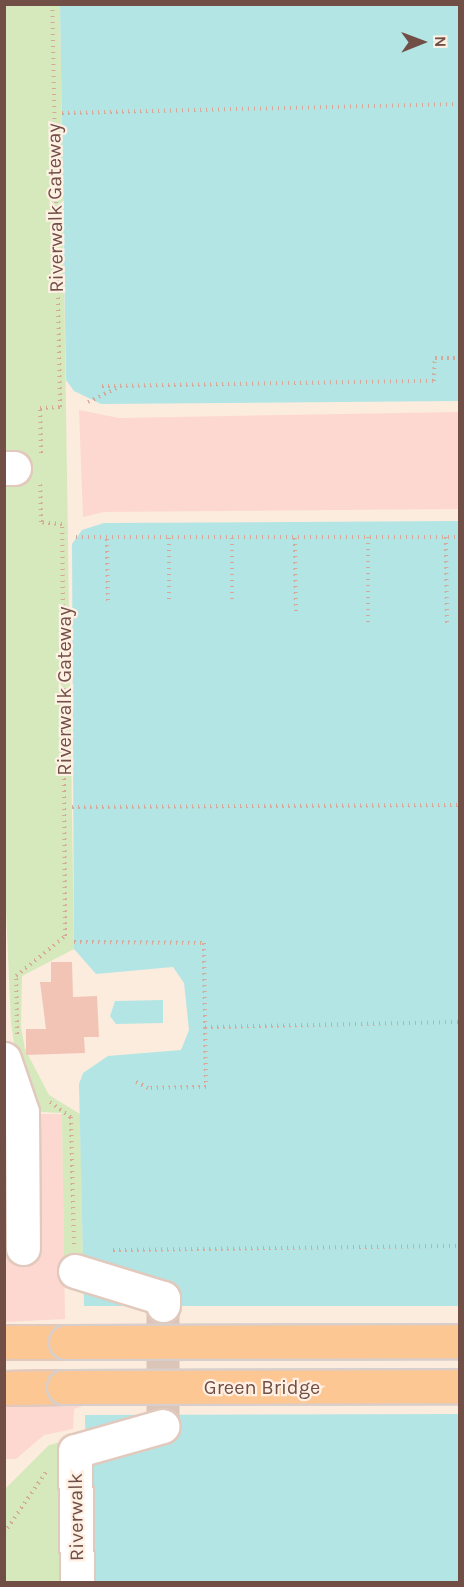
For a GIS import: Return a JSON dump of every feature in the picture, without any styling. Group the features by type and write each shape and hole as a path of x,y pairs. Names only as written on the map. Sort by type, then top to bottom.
{"main road":[{"path":"4,1342 459,1341"},
{"name":"Green Bridge","path":"4,1388 459,1386"}],"street":[{"path":"11,1049 22,1112 23,1248"},
{"path":"75,1271 162,1298 163,1305"},
{"name":"Riverwalk","path":"77,1582 75,1451 163,1426"}],"path":[{"name":"Riverwalk Gateway","path":"11,1049 16,976 65,936 62,524 41,522 25,466 40,408 60,407 52,4"},
{"path":"62,113 459,104"},
{"path":"102,386 434,381 435,358 459,358"},
{"path":"88,402 130,386"},
{"path":"76,537 459,537"},
{"path":"368,537 368,625"},
{"path":"446,537 447,622"},
{"path":"107,538 108,604"},
{"path":"169,538 169,603"},
{"path":"232,538 232,604"},
{"path":"295,538 296,611"},
{"path":"72,807 459,805"},
{"path":"74,942 204,943 206,1087 148,1088 135,1081"},
{"path":"205,1027 459,1022"},
{"path":"44,1097 71,1117 75,1271"},
{"path":"106,1251 459,1246"},
{"path":"4,1533 46,1471"}],"shaded area":[{"path":"79,410 119,418 459,412 459,509 104,512 83,517"},
{"path":"4,1094 8,1114 62,1114 65,1319 5,1322"},
{"path":"97,1401 74,1409 73,1429 44,1435 16,1459 5,1459 4,1402"}],"green space":[{"path":"60,4 74,949 22,976 21,1027 25,1049 49,1095 80,1114 83,1257 158,1278 170,1294 170,1432 162,1444 119,1456 107,1449 86,1459 88,1582 5,1582 5,1489 49,1445 131,1425 131,1295 95,1286 64,1269 62,1113 41,1112 15,1050 11,1023 4,864 4,5"}],"water":[{"path":"60,5 459,5 459,401 101,404 74,391 66,380"},
{"path":"459,521 459,1582 88,1582 85,1415 121,1409 119,1315 84,1306 79,1084 83,1073 108,1056 181,1050 189,1030 184,983 173,967 96,974 74,949 72,544 82,530 104,523"},
{"path":"163,1000 163,1023 116,1024 110,1016 115,1001"}],"pier":[{"path":"81,1306 459,1306 459,1414 82,1415 118,1407 117,1317"}],"building":[{"path":"51,962 72,962 73,997 97,996 99,1037 84,1037 85,1053 26,1055 26,1029 46,1029 40,982 51,982"}],"tunnel":[{"path":"163,1305 163,1426"}]}
